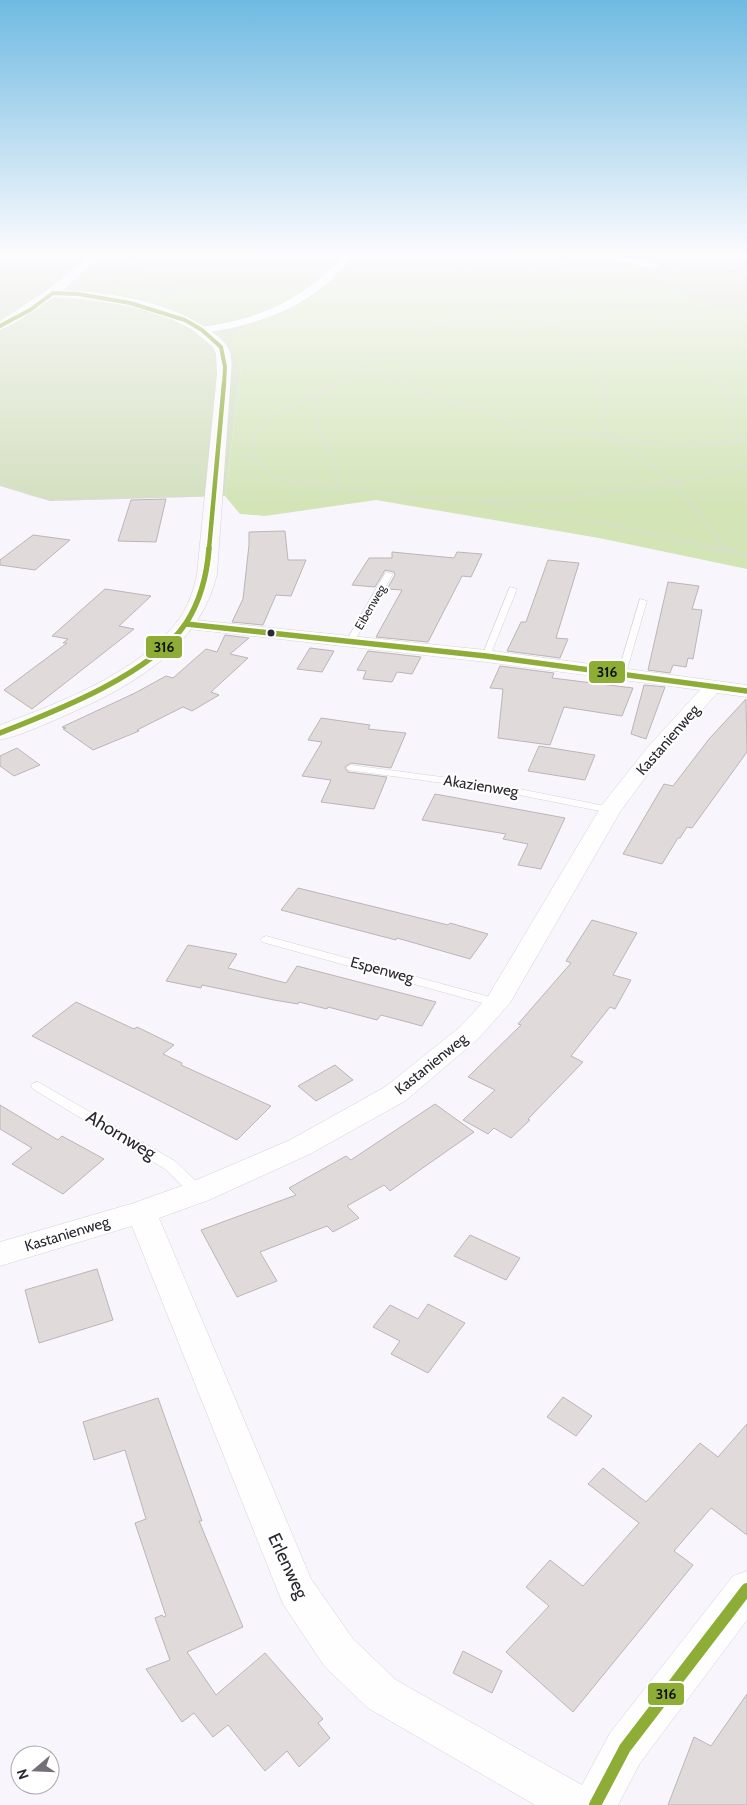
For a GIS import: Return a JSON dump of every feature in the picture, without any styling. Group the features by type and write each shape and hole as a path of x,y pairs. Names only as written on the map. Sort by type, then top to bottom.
{"street":[{"path":"0,733 57,711 103,690 163,650 186,624 199,600 207,574 215,495 220,401 225,367 221,347 212,339"},
{"path":"186,624 486,656 747,691"},
{"name":"Kastanienweg","path":"0,1254 141,1212 198,1192 300,1147 395,1094 469,1033 496,1003 610,810 654,752 705,697 712,686"},
{"name":"Erlenweg","path":"141,1212 297,1591 339,1653 382,1694 576,1805"},
{"path":"595,1805 625,1748 747,1589"}],"lane":[{"name":"Eibenweg","path":"350,640 389,574"},
{"path":"486,656 513,589"},
{"path":"622,673 643,601"},
{"name":"Akazienweg","path":"352,768 494,787 610,810"},
{"name":"Espenweg","path":"266,940 496,1003"},
{"name":"Ahornweg","path":"38,1086 170,1165 198,1192"}],"path":[{"path":"413,339 372,360 345,379 270,418 254,432 253,457 268,473 286,480 398,496 481,500 556,499 674,482 747,466"},
{"path":"549,339 557,344 588,355 601,376 604,410 602,423 611,436 674,482 728,551"},
{"path":"597,339 623,344 681,346"},
{"path":"673,339 724,387 732,400 732,428 740,441 747,446"},
{"path":"359,369 390,378 449,401 482,409 507,422 552,431 611,436 645,443 678,445 740,441"},
{"path":"312,396 319,414 320,436 335,459 338,488"},
{"path":"0,483 28,494 52,500 215,495"},
{"path":"481,500 585,519 747,555"}],"green space":[{"path":"0,339 236,339 232,342 241,370 225,496 50,501 0,486"},
{"path":"233,339 747,339 747,569 599,538 376,500 265,516 240,514 225,496 241,370 232,342"}],"building":[{"path":"166,499 156,542 118,541 131,500"},
{"path":"285,531 288,560 306,560 291,596 276,595 263,625 232,622 243,599 249,532"},
{"path":"33,535 70,540 35,570 0,565 0,560"},
{"path":"392,552 454,558 457,552 482,554 471,577 462,576 428,642 376,637 402,590 387,589 395,575 394,572 385,570 375,587 352,585 369,558 392,558"},
{"path":"548,560 579,563 556,638 568,639 560,658 507,651 521,622 526,622"},
{"path":"668,582 699,586 692,609 702,610 693,659 688,658 686,667 673,665 670,673 648,670"},
{"path":"105,589 151,596 119,626 134,629 32,709 4,690 67,643 63,643 68,639 52,636"},
{"path":"225,635 249,638 230,654 248,658 211,692 219,695 192,711 183,707 137,730 139,731 93,750 63,729 66,728 62,727 135,693 166,676 173,678 206,649 217,652"},
{"path":"310,648 334,651 322,672 297,669"},
{"path":"368,651 421,657 412,674 397,672 392,682 363,679 366,671 357,670"},
{"path":"500,666 554,673 552,678 633,688 622,716 564,707 550,745 498,738 503,689 490,688"},
{"path":"644,685 665,687 646,739 631,734"},
{"path":"746,699 747,752 692,828 687,827 662,864 623,854 664,784 673,786 709,739"},
{"path":"321,718 370,725 368,729 406,733 391,768 351,763 345,767 348,772 387,777 374,809 321,802 331,780 302,776 322,742 308,740"},
{"path":"539,746 595,755 585,780 528,771"},
{"path":"17,748 40,765 14,776 0,766 0,756"},
{"path":"435,794 565,818 541,869 518,865 528,844 503,839 506,834 422,820"},
{"path":"298,888 448,925 450,923 488,934 470,959 397,938 396,940 281,910"},
{"path":"592,920 637,933 613,975 631,980 615,1009 610,1007 571,1056 583,1062 511,1138 494,1128 488,1134 463,1120 495,1090 468,1077 521,1025 518,1024 571,963 566,961"},
{"path":"188,945 237,954 228,968 286,983 297,966 436,1002 422,1026 381,1015 377,1020 328,1007 327,1009 299,1002 298,1004 274,1000 202,985 201,988 166,981"},
{"path":"76,1002 134,1029 137,1027 174,1045 163,1054 182,1063 181,1065 271,1106 237,1140 32,1036"},
{"path":"335,1065 353,1080 316,1101 298,1086"},
{"path":"435,1104 474,1132 390,1191 384,1185 347,1206 359,1218 333,1232 327,1226 260,1252 277,1281 237,1297 201,1230 296,1195 289,1188 346,1156 351,1160"},
{"path":"0,1105 58,1140 62,1136 104,1159 63,1194 12,1164 32,1148 0,1129"},
{"path":"470,1235 520,1258 506,1280 454,1256"},
{"path":"97,1269 113,1320 39,1343 25,1290"},
{"path":"428,1304 465,1323 428,1373 391,1354 400,1341 373,1327 390,1305 418,1319"},
{"path":"563,1397 592,1416 576,1436 547,1417"},
{"path":"158,1398 202,1521 199,1521 243,1627 187,1652 216,1695 265,1653 323,1719 318,1723 330,1738 299,1767 287,1751 265,1771 228,1725 213,1737 194,1713 182,1722 146,1669 170,1660 155,1618 162,1615 166,1616 135,1523 146,1519 125,1450 94,1460 83,1422"},
{"path":"747,1424 747,1535 711,1508 674,1551 693,1565 573,1712 506,1652 549,1606 526,1587 550,1560 583,1586 639,1523 588,1484 603,1468 646,1502 700,1443 718,1457"},
{"path":"463,1651 502,1671 492,1693 453,1673"},
{"path":"747,1694 747,1805 668,1805 694,1737 711,1746"}],"transit line":[{"name":"316","path":"0,733 69,704 119,678 163,648 175,637 190,617 207,574 225,367 221,347 212,339"},
{"name":"316","path":"186,624 486,656 747,691"},
{"name":"316","path":"595,1805 625,1748 747,1589"}]}
